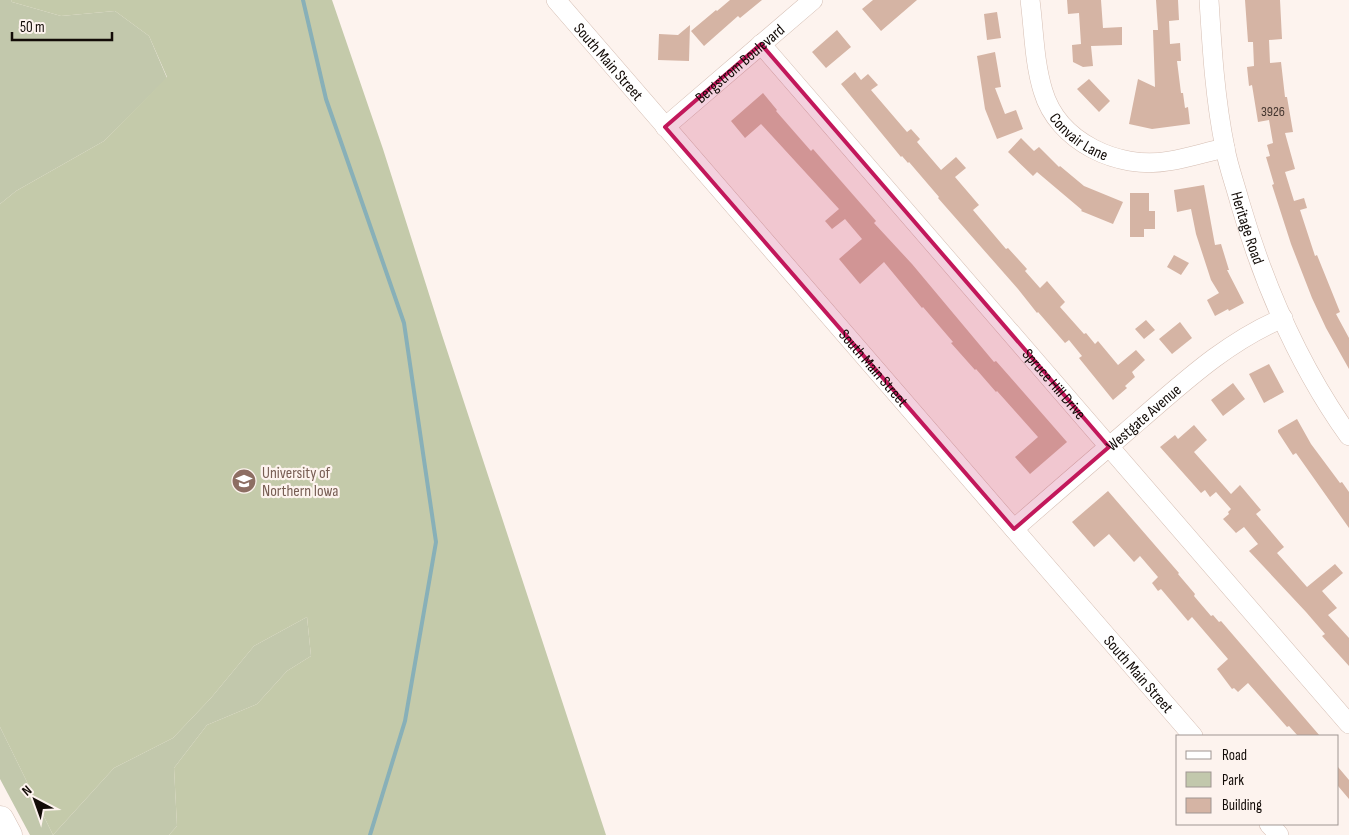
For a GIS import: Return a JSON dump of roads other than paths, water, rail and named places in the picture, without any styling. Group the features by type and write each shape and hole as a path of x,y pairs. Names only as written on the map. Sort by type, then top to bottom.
{"highway":[{"path":"0,820 8,835"}],"street":[{"name":"South Main Street","path":"556,0 1192,735"},
{"name":"Bergstrom Boulevard","path":"666,127 813,0"},
{"name":"Convair Lane","path":"1030,0 1039,79 1043,94 1059,122 1086,146 1124,160 1143,162 1168,162 1225,148"},
{"name":"Heritage Road","path":"1209,0 1217,96 1225,148 1249,234 1264,276 1302,359 1349,436"},
{"name":"Spruce Hill Drive","path":"761,44 1349,724"},
{"name":"Westgate Avenue","path":"1014,529 1220,353 1263,327 1283,318"},
{"path":"1270,825 1279,835"}],"waterway":[{"path":"303,0 326,99 404,323 436,542 405,721 370,835"}],"place":[{"name":"University of Northern Iowa","path":"244,481"}]}
